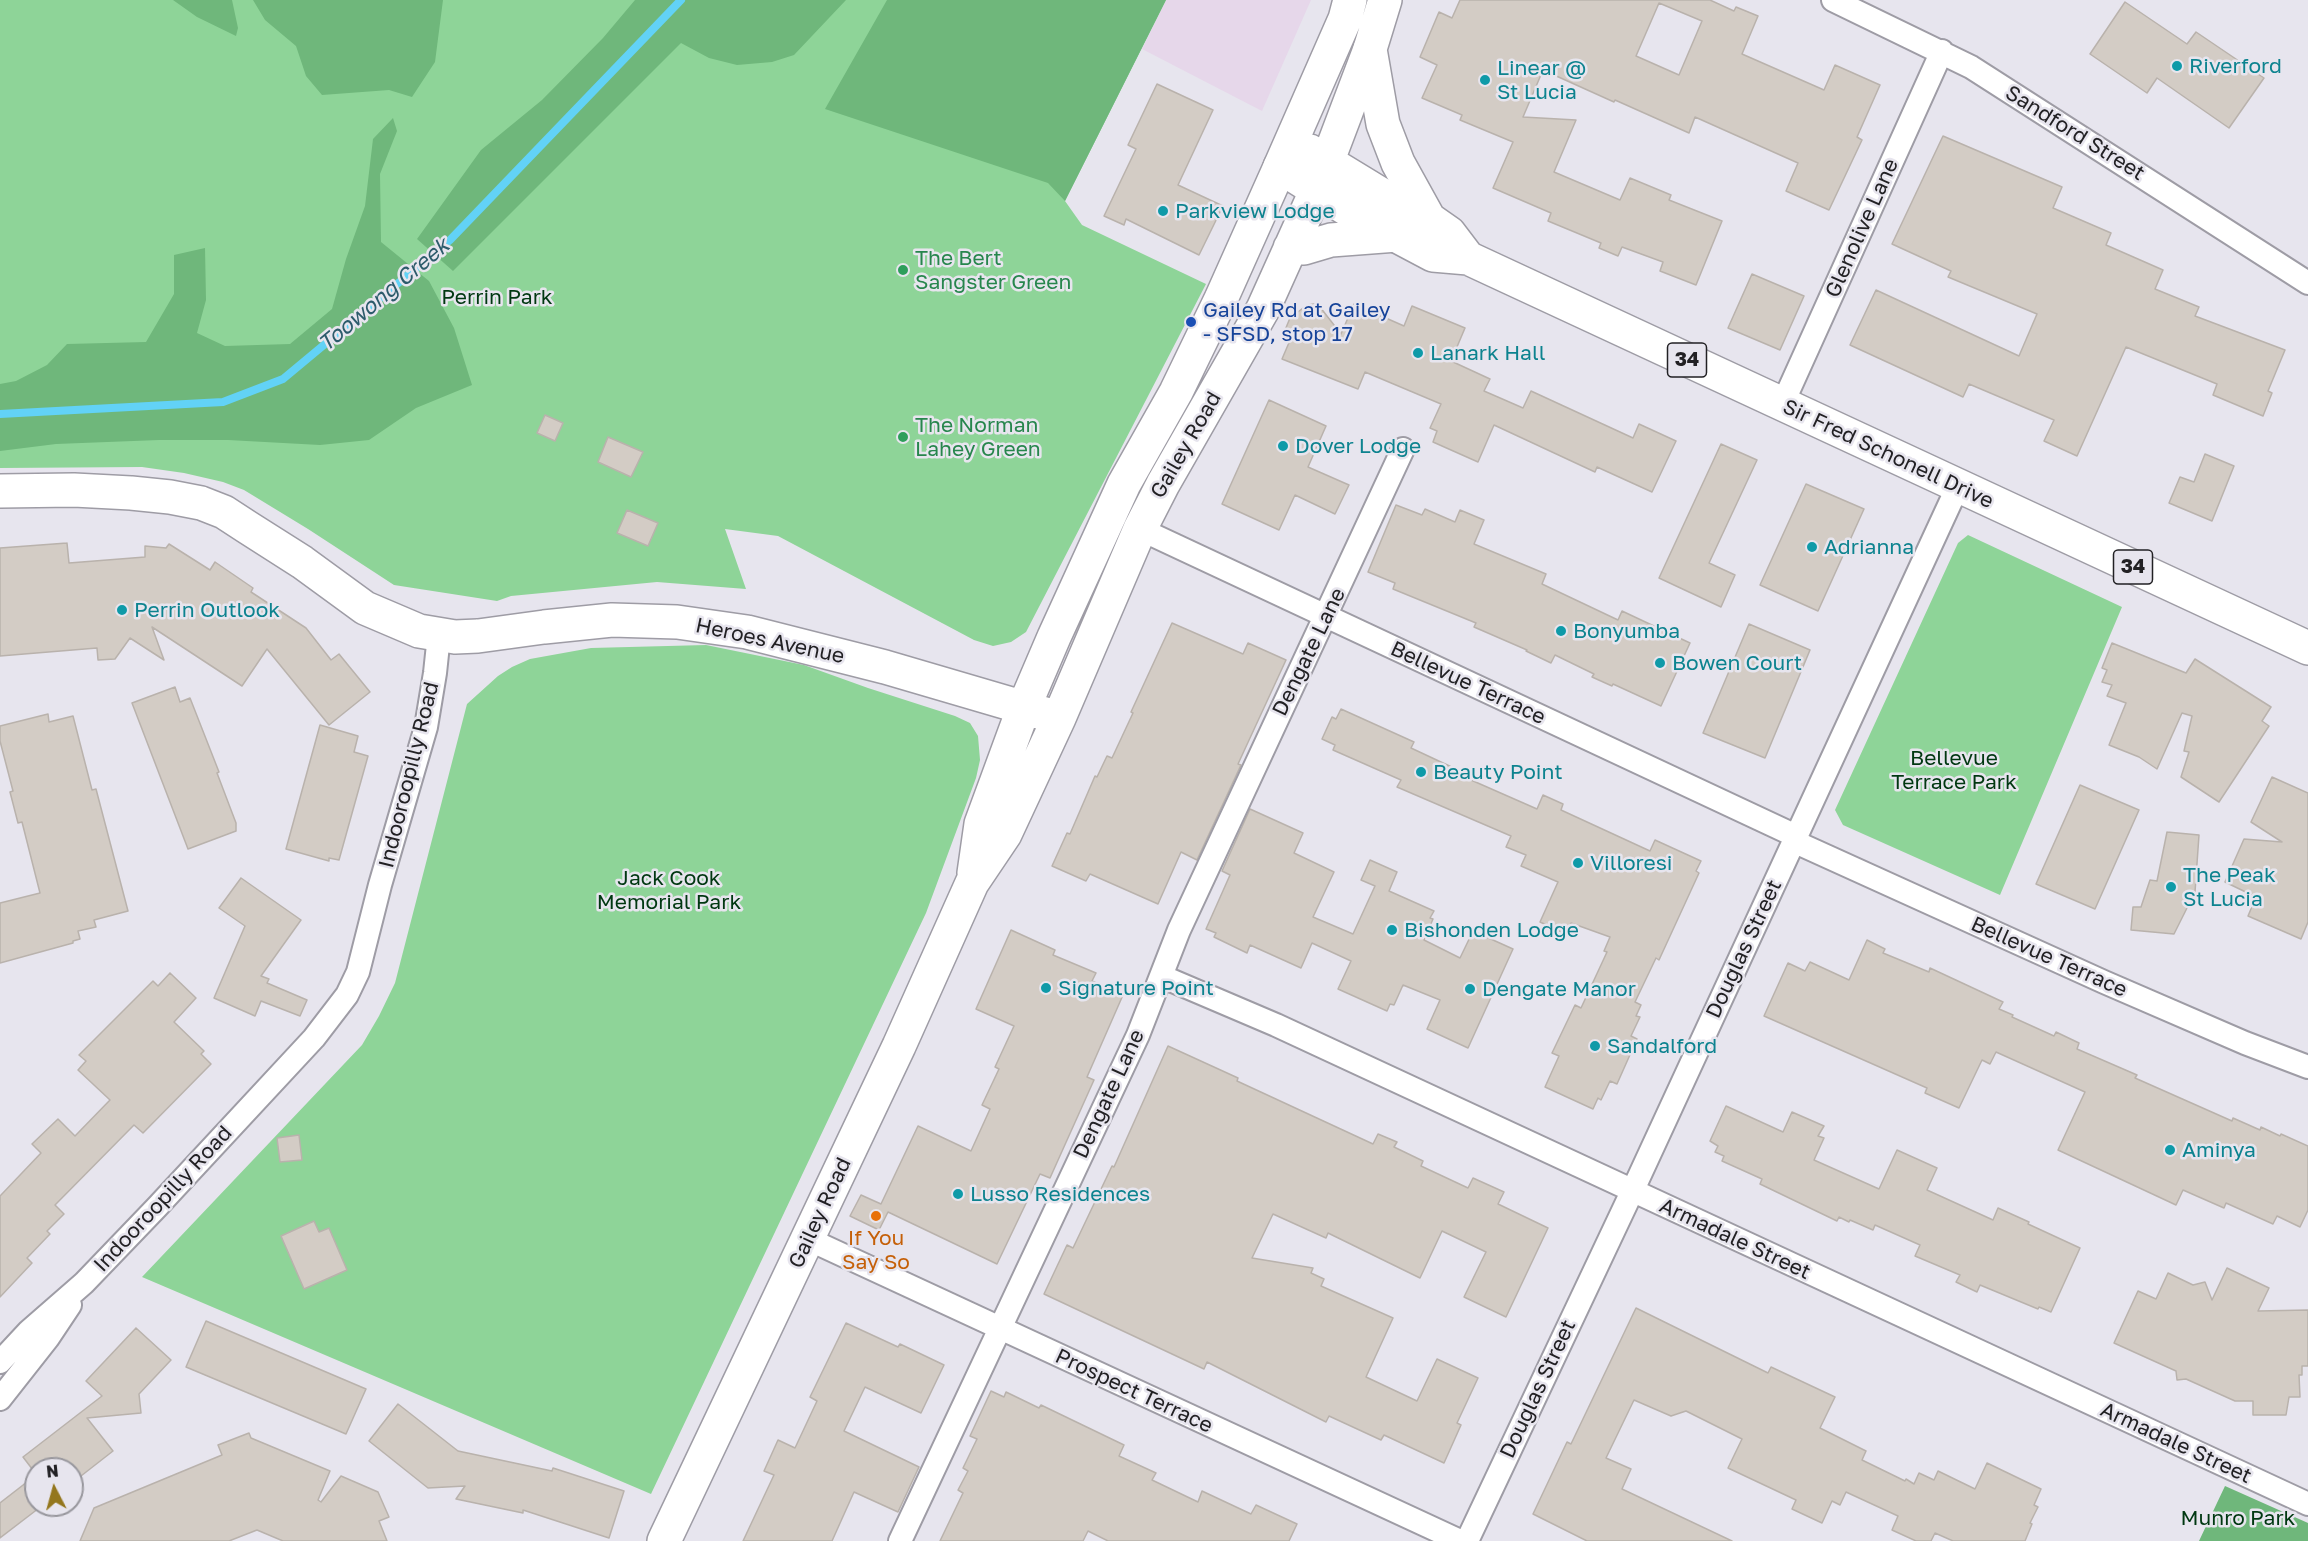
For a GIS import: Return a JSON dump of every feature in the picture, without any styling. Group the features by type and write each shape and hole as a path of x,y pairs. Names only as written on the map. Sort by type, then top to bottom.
{"main road":[{"name":"Gailey Road","path":"972,883 981,824 1024,707 1124,484 1176,392 1221,299 1287,154 1345,19 1350,0"},
{"name":"Gailey Road","path":"664,1541 899,1046 972,883 1005,834 1162,484 1263,309 1322,176 1370,49 1385,0"},
{"name":"34","path":"1370,49 1381,113 1390,144 1429,219"},
{"name":"Sir Fred Schonell Drive","path":"1287,154 1322,176 1396,235 1433,255 1468,258 2308,648"},
{"name":"Sir Fred Schonell Drive","path":"1322,176 1397,204 1429,219 1449,233 1468,258"},
{"path":"1290,248 1304,248 1331,240 1362,236 1396,235"},
{"path":"0,490 113,492 170,496 201,503 224,512 302,562 365,608 411,628 439,635"},
{"name":"Heroes Avenue","path":"439,635 478,636 612,620 677,622 747,632 885,667 1059,718"}],"street":[{"name":"Sandford Street","path":"1833,0 1942,51 1983,74 2308,283"},
{"name":"Glenolive Lane","path":"1782,405 1942,51"},
{"name":"Dengate Lane","path":"900,1541 1138,1035 1179,930 1403,449"},
{"name":"Douglas Street","path":"1467,1541 1632,1191 1958,486"},
{"name":"Bellevue Terrace","path":"1140,530 2104,982 2245,1043 2308,1067"},
{"name":"Indooroopilly Road","path":"0,1362 29,1331 84,1283 314,1038 347,995 358,972 380,885 426,727 439,635"},
{"name":"Armadale Street","path":"1161,976 1276,1025 2308,1504"},
{"name":"Prospect Terrace","path":"808,1239 1460,1541"},
{"name":"Indooroopilly Road","path":"0,1399 48,1338 84,1283"}],"shaded area":[{"path":"1166,0 1311,0 1262,111 1142,49"}],"green space":[{"name":"Perrin Park","path":"0,0 1166,0 1065,201 1082,225 1206,284 1026,632 1011,642 993,646 974,640 778,536 725,529 746,589 657,582 511,596 497,601 394,585 244,490 223,482 142,467 0,468"},
{"path":"173,0 232,0 238,28 236,36 197,17"},
{"path":"253,0 443,0 435,62 412,97 389,90 322,95 306,76 296,46 265,20"},
{"path":"635,0 846,0 794,55 772,62 737,65 709,58 681,43 453,271 417,239 481,150 542,100 603,38"},
{"path":"887,0 1166,0 1065,201 1048,183 825,109"},
{"path":"393,118 397,131 380,174 381,242 429,281 454,328 472,385 416,408 369,440 320,445 228,440 159,440 56,444 0,451 0,384 16,381 47,365 67,344 146,342 174,294 174,255 205,248 206,300 197,333 225,346 290,344 332,309 346,259 365,206 373,139"},
{"name":"Bellevue Terrace Park","path":"1968,535 2122,607 2000,895 1843,825 1835,810 1958,543"},
{"name":"Jack Cook Memorial Park","path":"706,645 804,665 955,716 970,723 978,736 980,760 976,778 926,913 651,1494 142,1277 362,1045 379,1016 395,983 467,704 498,676 530,659 591,648"},
{"name":"Munro Park","path":"2225,1486 2308,1523 2308,1541 2199,1541"}],"building":[{"path":"1460,0 1710,0 1734,11 1736,7 1758,16 1742,54 1824,90 1835,65 1880,85 1857,137 1862,140 1829,210 1786,191 1798,163 1695,117 1689,133 1543,70 1523,117 1576,120 1554,172 1620,200 1630,178 1671,195 1669,200 1722,221 1696,285 1660,271 1663,262 1622,247 1618,256 1599,248 1601,243 1548,221 1551,213 1493,188 1513,142 1460,120 1462,115 1422,98 1437,65 1420,57 1439,12 1452,18","holes":["1659,3 1702,21 1679,75 1636,56"]},
{"name":"Riverford","path":"2125,2 2187,44 2196,32 2264,78 2229,128 2157,78 2147,93 2090,54"},
{"path":"1157,84 1213,110 1178,185 1223,206 1199,255 1126,219 1124,225 1104,216 1136,149 1128,145"},
{"path":"1943,136 2062,187 2053,208 2111,233 2106,245 2163,270 2155,289 2199,307 2195,316 2285,350 2268,391 2272,393 2263,416 2213,395 2217,384 2126,347 2077,456 2044,441 2054,420 1969,384 1963,397 1850,345 1876,290 2019,356 2037,314 1948,277 1951,271 1892,244"},
{"path":"1752,274 1804,296 1780,350 1728,328"},
{"path":"1314,304 1320,307 1341,334 1354,304 1404,326 1412,306 1465,328 1451,361 1490,379 1484,391 1523,408 1531,391 1633,438 1639,424 1676,441 1652,492 1597,467 1595,472 1494,425 1478,462 1433,442 1437,431 1430,428 1441,404 1365,372 1358,389 1282,359 1291,338 1283,335 1290,318 1307,305"},
{"name":"Dover Lodge","path":"1269,400 1326,426 1308,467 1349,485 1335,514 1295,495 1279,530 1222,504"},
{"path":"545,415 563,423 555,441 537,433"},
{"path":"608,437 643,452 631,477 598,462"},
{"path":"1721,444 1757,460 1709,563 1735,575 1721,607 1659,578"},
{"path":"2205,454 2234,466 2212,521 2169,503 2180,477 2194,482"},
{"name":"Adrianna","path":"1806,484 1864,509 1818,611 1760,585"},
{"path":"1396,505 1422,515 1425,509 1455,522 1460,510 1484,520 1474,544 1546,574 1542,584 1618,620 1622,611 1690,643 1661,706 1592,677 1594,674 1555,655 1551,663 1474,627 1476,623 1393,589 1395,583 1368,572"},
{"path":"627,510 658,523 648,546 617,533"},
{"path":"67,543 69,563 145,557 145,546 166,548 169,544 210,570 215,562 253,588 251,592 306,628 331,660 339,654 370,692 329,725 267,649 242,686 152,627 164,660 130,638 115,659 98,660 97,648 0,656 0,548"},
{"path":"1172,623 1243,654 1248,643 1286,660 1197,860 1181,852 1158,904 1090,874 1086,881 1052,866 1067,833 1070,834 1095,776 1097,777 1107,756 1112,758"},
{"path":"1749,624 1810,650 1765,758 1703,733"},
{"path":"2112,643 2186,673 2195,659 2271,707 2262,721 2269,726 2219,802 2181,777 2189,752 2184,751 2192,716 2182,713 2157,769 2139,757 2109,745 2126,703 2107,696 2112,685 2102,682 2107,670 2102,668"},
{"path":"175,687 180,702 190,698 236,823 236,831 188,849 132,703"},
{"path":"1341,709 1414,742 1411,748 1473,777 1471,780 1537,809 1543,795 1563,804 1561,810 1650,851 1655,840 1701,861 1696,871 1699,873 1659,960 1656,958 1635,1002 1641,1005 1636,1016 1640,1017 1631,1036 1637,1039 1617,1084 1610,1081 1601,1100 1598,1098 1593,1109 1545,1087 1559,1056 1552,1053 1575,1005 1581,1008 1607,952 1604,951 1610,937 1571,923 1566,934 1540,922 1558,882 1521,866 1526,855 1506,847 1511,836 1397,787 1401,780 1333,750 1335,745 1322,739 1332,717 1336,719"},
{"path":"48,714 49,722 73,716 92,790 96,789 128,911 94,920 96,927 78,931 80,939 73,943 0,963 0,903 40,893 22,822 18,823 10,792 13,791 0,741 0,726"},
{"path":"320,725 358,736 354,752 368,756 339,860 329,858 329,861 286,849"},
{"path":"2272,777 2308,793 2308,922 2301,939 2248,916 2256,897 2225,882 2244,839 2282,842 2251,822"},
{"path":"2080,785 2139,810 2095,909 2036,884"},
{"path":"1250,809 1303,833 1294,853 1334,872 1313,917 1353,934 1375,886 1361,880 1370,860 1397,872 1389,891 1434,911 1424,940 1460,958 1473,931 1513,949 1468,1048 1427,1029 1440,1000 1403,985 1394,1005 1390,1004 1387,1011 1338,989 1351,961 1312,943 1301,968 1250,945 1247,953 1214,937 1216,933 1206,929 1230,875 1222,871"},
{"name":"The Peak St Lucia","path":"2167,832 2199,835 2195,892 2174,934 2131,930 2133,907 2141,907 2150,880 2157,881"},
{"path":"241,878 301,920 261,976 269,979 267,983 307,1000 300,1016 261,1001 255,1016 214,998 245,926 219,908"},
{"path":"1011,930 1055,950 1053,955 1096,973 1092,981 1123,995 1087,1077 1094,1080 1050,1178 1040,1174 997,1264 888,1212 879,1230 850,1216 861,1195 881,1204 918,1126 971,1151 990,1109 982,1105 999,1069 995,1067 1014,1026 976,1009"},
{"path":"1867,940 1885,949 1883,953 1929,972 1930,968 2003,1002 1999,1009 2013,1015 2012,1017 2054,1036 2056,1032 2079,1043 2077,1049 2137,1075 2135,1078 2232,1121 2233,1118 2260,1130 2261,1127 2308,1146 2308,1210 2300,1227 2277,1216 2273,1224 2226,1203 2224,1208 2183,1190 2176,1205 2058,1150 2085,1092 1996,1052 1990,1064 1982,1060 1959,1108 1925,1093 1927,1088 1764,1016 1788,963 1805,971 1810,962 1849,980"},
{"path":"170,973 196,998 174,1022 204,1051 201,1054 211,1064 143,1133 134,1125 55,1205 64,1214 47,1231 50,1234 27,1258 32,1263 0,1297 0,1196 41,1153 32,1144 58,1119 75,1136 110,1100 78,1070 86,1061 79,1055 153,981 158,986"},
{"path":"1168,1046 1238,1078 1237,1081 1373,1144 1378,1134 1397,1142 1394,1147 1423,1161 1421,1166 1468,1188 1473,1178 1504,1192 1498,1204 1548,1228 1506,1317 1464,1297 1486,1252 1442,1231 1420,1278 1328,1233 1326,1238 1273,1214 1252,1258 1313,1268 1311,1273 1324,1279 1321,1286 1393,1318 1366,1377 1417,1401 1437,1359 1478,1378 1457,1423 1461,1425 1444,1463 1384,1435 1381,1440 1329,1416 1326,1422 1207,1362 1204,1369 1044,1294 1067,1245 1073,1248 1112,1166 1114,1167"},
{"path":"1726,1106 1783,1132 1792,1112 1824,1126 1818,1136 1824,1138 1814,1160 1879,1189 1897,1150 1937,1168 1927,1190 1993,1220 1998,1208 2080,1248 2051,1312 2039,1307 2038,1309 1980,1285 1977,1292 1956,1282 1960,1275 1915,1256 1920,1245 1875,1225 1873,1230 1839,1217 1837,1221 1760,1184 1762,1179 1722,1161 1724,1156 1715,1152 1718,1146 1710,1141"},
{"path":"299,1135 302,1160 280,1162 277,1138"},
{"path":"314,1221 319,1232 329,1228 347,1270 304,1289 281,1236"},
{"path":"2227,1268 2269,1288 2258,1311 2308,1310 2308,1366 2302,1366 2302,1375 2299,1375 2300,1397 2289,1397 2286,1415 2253,1415 2253,1401 2235,1401 2186,1379 2177,1380 2176,1371 2114,1343 2138,1291 2156,1299 2168,1273 2193,1285 2205,1282 2212,1300"},
{"path":"1636,1308 1768,1373 1771,1367 1835,1397 1820,1428 1866,1451 1862,1460 1905,1481 1906,1479 1914,1484 1919,1473 1934,1480 1938,1471 1975,1489 1987,1463 2041,1489 2034,1505 2038,1507 2025,1541 1953,1541 1935,1533 1931,1541 1916,1541 1892,1530 1898,1516 1846,1492 1840,1505 1832,1501 1822,1523 1792,1509 1796,1500 1728,1468 1742,1439 1686,1411 1671,1416 1634,1400 1606,1458 1631,1469 1622,1489 1732,1541 1587,1541 1533,1514 1567,1442 1571,1444"},
{"path":"206,1321 366,1389 346,1434 186,1367"},
{"path":"846,1323 898,1347 900,1344 944,1365 921,1413 865,1387 844,1431 919,1467 898,1512 854,1492 832,1541 743,1541 774,1475 764,1471 778,1440 795,1448 817,1401 810,1397"},
{"path":"136,1328 171,1360 139,1394 141,1413 87,1418 113,1451 84,1474 84,1457 24,1458 23,1457 102,1396 86,1381"},
{"path":"991,1391 1004,1397 1006,1392 1039,1408 1041,1405 1124,1445 1119,1456 1156,1473 1152,1480 1198,1502 1202,1491 1251,1514 1256,1505 1297,1524 1289,1541 1108,1541 1088,1531 1083,1541 940,1541 963,1493 958,1490 968,1471 963,1468 977,1439 970,1436"},
{"path":"398,1404 458,1451 552,1471 553,1468 624,1491 609,1538 523,1510 523,1513 456,1499 465,1486 428,1488 369,1441"},
{"path":"249,1433 251,1438 330,1471 318,1500 321,1502 341,1476 378,1492 389,1517 379,1521 387,1541 283,1541 257,1530 229,1541 80,1541 94,1508 222,1455 218,1445"},
{"path":"24,1484 24,1517 27,1517 0,1538 0,1503"}],"waterway":[{"name":"Toowong Creek","path":"0,414 223,402 283,379 450,240 681,0"}],"place":[{"name":"Riverford","path":"2177,66"},
{"name":"Linear @ St Lucia","path":"1485,80"},
{"name":"Parkview Lodge","path":"1163,211"},
{"name":"The Bert Sangster Green","path":"903,270"},
{"name":"Gailey Rd at Gailey - SFSD, stop 17","path":"1191,322"},
{"name":"Lanark Hall","path":"1418,353"},
{"name":"The Norman Lahey Green","path":"903,437"},
{"name":"Dover Lodge","path":"1283,446"},
{"name":"Adrianna","path":"1812,547"},
{"name":"Perrin Outlook","path":"122,610"},
{"name":"Bonyumba","path":"1561,631"},
{"name":"Bowen Court","path":"1660,663"},
{"name":"Beauty Point","path":"1421,772"},
{"name":"Villoresi","path":"1578,863"},
{"name":"The Peak St Lucia","path":"2171,887"},
{"name":"Bishonden Lodge","path":"1392,930"},
{"name":"Signature Point","path":"1046,988"},
{"name":"Dengate Manor","path":"1470,989"},
{"name":"Sandalford","path":"1595,1046"},
{"name":"Aminya","path":"2170,1150"},
{"name":"Lusso Residences","path":"958,1194"},
{"name":"If You Say So","path":"876,1216"}]}
